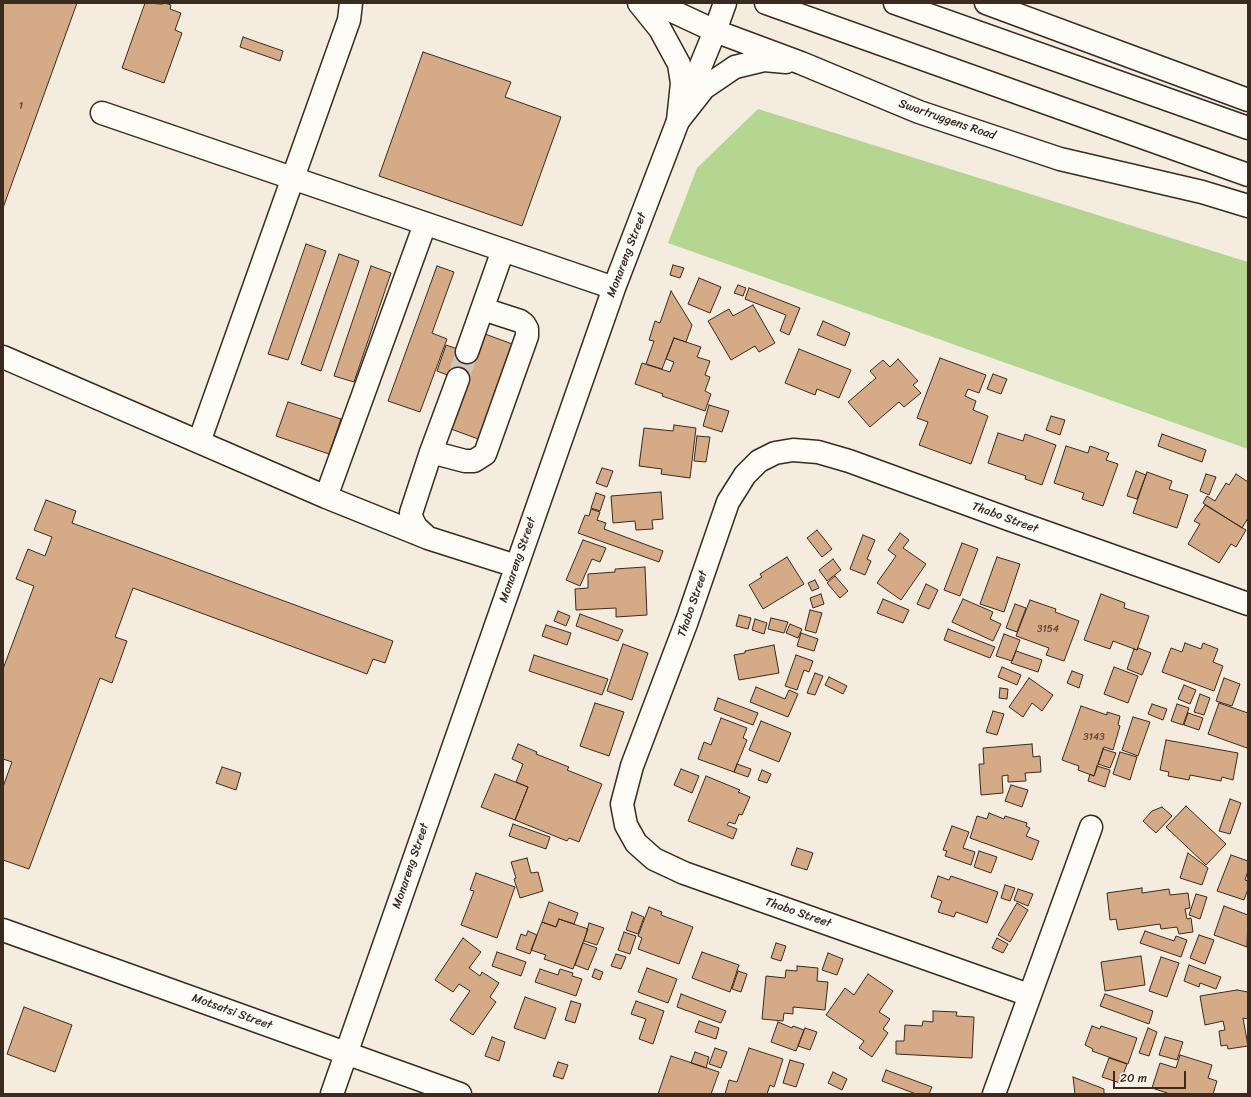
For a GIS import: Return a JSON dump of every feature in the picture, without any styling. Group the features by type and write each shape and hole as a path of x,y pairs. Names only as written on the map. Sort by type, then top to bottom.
{"street":[{"path":"199,442 349,20 351,3"},
{"path":"639,3 660,29 679,64 682,83 678,121"},
{"name":"Swartruggens Road","path":"655,3 715,31 801,63 919,112 1060,159 1202,192 1248,206"},
{"name":"Monareng Street","path":"332,1094 614,288 725,3"},
{"path":"766,3 1248,175"},
{"path":"895,3 1248,128"},
{"path":"986,3 1248,100"},
{"path":"678,121 704,88 735,67 764,60 801,63"},
{"path":"102,113 614,288"},
{"path":"326,497 425,224"},
{"path":"467,352 503,250"},
{"path":"431,452 465,461 474,461 485,454 527,336 524,324 520,321 483,309"},
{"path":"3,357 326,497 428,538 516,566"},
{"path":"428,538 416,527 411,513 431,452 458,379"},
{"name":"Thabo Street","path":"1029,995 684,873 654,859 636,843 626,826 622,804 632,766 687,621 728,502 745,474 759,461 775,453 793,450 818,452 849,461 1248,604"},
{"path":"994,1094 1091,827"},
{"name":"Motsatsi Street","path":"3,930 347,1052 460,1094"}],"green space":[{"path":"758,109 1248,262 1248,449 668,243 697,168"}],"building":[{"path":"3,3 77,3 3,208"},
{"path":"145,3 165,3 171,5 170,9 181,13 175,30 182,33 164,83 122,68"},
{"path":"243,37 283,51 280,61 240,47"},
{"path":"423,52 511,82 505,97 561,117 522,226 379,176"},
{"path":"306,244 326,251 288,360 268,354"},
{"path":"339,254 359,261 321,371 301,364"},
{"path":"673,265 684,268 680,278 670,275"},
{"path":"371,266 391,273 354,382 334,376"},
{"path":"437,266 454,272 432,333 447,339 420,412 388,401"},
{"path":"699,278 721,287 710,313 688,304"},
{"path":"738,285 746,288 743,296 734,293"},
{"path":"749,288 800,308 789,335 780,331 786,315 745,299"},
{"path":"671,291 692,325 686,342 674,338 662,369 646,364 654,341 649,340 655,321 660,323"},
{"path":"753,305 775,343 759,352 755,346 731,360 708,321 729,309 733,316"},
{"path":"823,321 850,333 845,346 817,335"},
{"path":"485,334 515,345 481,440 451,429 468,383 437,371 446,345 478,356"},
{"path":"674,338 701,347 697,357 710,361 705,375 710,377 705,391 711,394 705,411 662,396 663,394 635,384 642,363 670,372 674,362 666,359"},
{"path":"799,349 851,370 839,398 817,389 815,395 785,383"},
{"path":"940,358 986,375 979,393 968,389 965,396 976,401 973,410 988,416 971,464 919,445 928,422 917,418"},
{"path":"898,359 918,381 913,385 921,393 904,407 899,402 870,427 848,402 876,378 870,371 883,360 890,367"},
{"path":"993,374 1007,379 1001,394 987,389"},
{"path":"288,402 341,419 329,454 276,436"},
{"path":"709,405 729,411 722,432 703,426"},
{"path":"1051,416 1065,420 1060,435 1046,430"},
{"path":"674,425 696,428 690,478 661,474 662,469 639,466 644,428 673,431"},
{"path":"998,433 1023,441 1025,434 1056,445 1042,485 1025,479 1026,476 988,463"},
{"path":"1162,434 1206,450 1202,462 1158,446"},
{"path":"697,436 710,437 706,462 694,461"},
{"path":"1066,446 1088,453 1090,446 1109,453 1106,460 1118,464 1103,506 1082,499 1084,493 1054,483"},
{"path":"602,468 613,471 607,487 596,483"},
{"path":"1136,471 1146,475 1137,499 1127,496"},
{"path":"1147,472 1172,481 1169,489 1188,495 1177,528 1133,513"},
{"path":"1206,474 1216,477 1209,495 1200,491"},
{"path":"1236,474 1248,482 1248,518 1242,528 1203,503 1207,496 1215,501 1226,483 1229,485"},
{"path":"661,492 663,519 652,520 653,529 636,530 635,521 613,523 611,496"},
{"path":"596,493 605,496 600,511 591,508"},
{"path":"46,500 76,511 72,523 393,641 385,663 373,659 367,674 133,588 115,637 127,641 112,683 100,678 29,869 3,860 3,787 12,762 3,759 3,669 34,586 16,579 28,549 45,556 52,537 34,530"},
{"path":"1205,505 1246,530 1236,547 1231,544 1219,563 1188,544 1200,524 1194,521"},
{"path":"591,509 600,512 597,520 606,523 604,529 663,551 659,562 578,533 585,515 589,516"},
{"path":"817,530 832,549 822,557 807,538"},
{"path":"900,533 909,540 903,548 926,564 901,600 877,583 896,556 888,550"},
{"path":"863,535 875,540 867,559 871,561 865,575 850,569"},
{"path":"583,540 606,548 600,562 592,559 580,586 566,580"},
{"path":"962,543 978,549 960,596 944,590"},
{"path":"787,557 804,584 763,609 749,585 762,577 760,574"},
{"path":"997,557 1020,564 1004,612 980,604"},
{"path":"833,559 841,570 827,581 819,570"},
{"path":"645,567 647,615 616,617 616,608 576,610 575,589 588,588 588,574 615,572 615,569"},
{"path":"835,576 848,591 840,598 827,583"},
{"path":"815,580 819,588 812,591 808,583"},
{"path":"926,584 938,590 929,609 917,604"},
{"path":"821,594 824,604 813,608 810,598"},
{"path":"1101,594 1125,603 1124,608 1149,616 1137,650 1113,641 1110,649 1084,640"},
{"path":"883,599 909,610 903,623 877,613"},
{"path":"963,599 993,612 990,619 1001,624 993,641 952,622"},
{"path":"1030,600 1056,609 1055,612 1079,621 1064,661 1046,655 1049,648 1016,636"},
{"path":"1015,604 1026,608 1017,632 1006,628"},
{"path":"810,610 822,613 816,633 805,630"},
{"path":"558,611 570,616 566,626 554,621"},
{"path":"580,614 623,630 618,641 576,626"},
{"path":"739,615 751,618 748,629 736,626"},
{"path":"771,618 788,622 784,633 768,629"},
{"path":"755,619 767,623 764,634 752,630"},
{"path":"790,624 802,629 798,638 786,633"},
{"path":"546,625 571,633 567,645 542,636"},
{"path":"948,629 995,647 990,658 944,640"},
{"path":"801,633 818,639 814,651 797,646"},
{"path":"1004,634 1020,640 1012,661 996,656"},
{"path":"1185,643 1201,649 1203,643 1218,649 1213,662 1223,666 1214,691 1162,672 1171,648 1182,652"},
{"path":"623,644 648,653 632,700 607,691"},
{"path":"774,645 779,673 739,680 734,655 745,653 745,651"},
{"path":"1138,648 1151,653 1142,675 1127,669 1134,649 1137,650"},
{"path":"1016,651 1042,660 1038,672 1011,663"},
{"path":"534,655 608,679 602,695 529,671"},
{"path":"796,655 813,661 809,672 804,670 797,690 785,686"},
{"path":"1002,667 1021,675 1017,685 998,677"},
{"path":"1114,667 1138,676 1128,703 1104,694"},
{"path":"1072,671 1083,675 1079,688 1067,683"},
{"path":"815,673 823,676 815,695 807,693"},
{"path":"829,677 847,686 843,694 825,685"},
{"path":"1029,678 1053,695 1042,711 1032,703 1023,717 1009,707"},
{"path":"1224,678 1240,684 1232,706 1216,701"},
{"path":"1184,685 1196,690 1190,704 1178,699"},
{"path":"756,687 785,699 789,690 798,694 788,717 750,702"},
{"path":"1000,688 1008,689 1007,699 999,698"},
{"path":"1200,694 1210,698 1204,715 1194,712"},
{"path":"718,698 758,713 753,725 714,710"},
{"path":"595,703 624,712 609,756 580,746"},
{"path":"1219,703 1248,713 1247,748 1208,734"},
{"path":"1152,704 1167,709 1163,720 1148,714"},
{"path":"1177,704 1189,708 1183,725 1171,721"},
{"path":"1081,706 1107,715 1107,712 1120,716 1118,725 1120,726 1113,750 1104,747 1094,776 1078,770 1079,766 1062,760"},
{"path":"993,711 1004,714 997,735 986,732"},
{"path":"1188,713 1203,718 1199,730 1184,725"},
{"path":"1133,717 1150,722 1138,756 1122,750"},
{"path":"721,718 747,728 743,738 747,740 734,772 698,759 704,742 711,745"},
{"path":"761,721 791,733 779,762 749,750"},
{"path":"1166,740 1238,753 1233,780 1222,777 1221,781 1190,775 1189,780 1168,776 1169,772 1160,770"},
{"path":"518,744 537,752 536,754 569,767 567,770 602,784 579,842 569,838 567,841 515,820 528,787 516,782 523,764 512,759"},
{"path":"1032,744 1033,757 1040,756 1041,772 1025,773 1026,781 1008,782 1008,775 1002,776 1003,793 981,795 979,764 984,764 983,748"},
{"path":"1103,749 1116,753 1110,768 1098,764"},
{"path":"1120,752 1137,757 1130,780 1113,774"},
{"path":"737,764 751,769 748,777 734,772"},
{"path":"1097,766 1110,770 1105,787 1088,781 1090,774 1094,776"},
{"path":"222,767 241,773 236,790 216,783"},
{"path":"681,769 699,776 692,793 674,785"},
{"path":"762,770 771,774 767,783 758,780"},
{"path":"495,774 528,787 515,820 481,807"},
{"path":"706,776 740,790 738,792 750,797 742,815 739,814 735,824 729,822 727,825 737,829 733,839 688,821"},
{"path":"1011,785 1028,790 1022,807 1005,801"},
{"path":"1230,799 1241,803 1230,834 1219,831"},
{"path":"1186,806 1226,844 1206,865 1166,827"},
{"path":"1162,807 1172,816 1156,833 1143,821 1152,811"},
{"path":"989,813 1004,819 1005,816 1027,823 1026,826 1030,828 1026,836 1039,841 1032,860 970,838 977,816 987,819"},
{"path":"513,824 550,837 546,849 509,836"},
{"path":"952,826 969,832 963,848 975,852 971,865 945,856 947,851 943,850"},
{"path":"797,848 813,853 807,870 791,865"},
{"path":"979,851 997,857 991,873 974,867"},
{"path":"1188,853 1208,868 1202,885 1180,878"},
{"path":"1231,855 1248,861 1248,871 1245,880 1248,881 1248,889 1244,900 1217,891"},
{"path":"527,858 531,873 538,872 543,891 520,898 514,879 516,878 511,862"},
{"path":"476,873 515,887 497,938 461,925 474,891 470,890"},
{"path":"938,876 949,880 951,876 998,892 987,923 956,912 954,917 938,912 942,901 931,897"},
{"path":"1005,885 1015,888 1010,901 1001,898"},
{"path":"1142,888 1142,893 1169,889 1170,895 1188,893 1190,908 1185,909 1187,919 1191,918 1193,932 1179,934 1177,927 1161,929 1160,924 1118,930 1116,919 1110,920 1107,893"},
{"path":"1018,889 1033,894 1028,906 1014,900"},
{"path":"1196,894 1207,897 1200,919 1189,915"},
{"path":"549,902 578,913 574,924 559,919 556,927 542,922"},
{"path":"1017,903 1028,910 1010,942 998,935"},
{"path":"1224,906 1248,915 1247,947 1214,935"},
{"path":"649,907 662,912 661,915 693,927 679,964 638,949 642,938 638,936"},
{"path":"632,912 644,917 638,934 626,930"},
{"path":"559,919 588,929 573,969 544,959 546,955 531,950 542,922 556,927"},
{"path":"589,923 604,928 597,945 584,941"},
{"path":"528,931 537,935 530,954 516,949 521,934 526,936"},
{"path":"1145,931 1174,941 1176,936 1187,940 1181,957 1140,943"},
{"path":"624,932 636,936 630,954 618,950"},
{"path":"1199,935 1214,940 1205,964 1190,958"},
{"path":"463,938 481,952 469,968 480,976 482,972 499,983 490,997 496,1002 473,1035 450,1020 470,991 459,984 453,992 435,980"},
{"path":"997,938 1008,944 1003,953 992,948"},
{"path":"583,943 597,948 588,970 575,965"},
{"path":"776,943 786,946 781,961 771,958"},
{"path":"497,952 526,962 521,976 492,966"},
{"path":"702,952 739,965 730,992 692,978"},
{"path":"828,953 843,959 837,975 822,970"},
{"path":"616,954 626,957 621,969 611,966"},
{"path":"1141,956 1145,985 1105,991 1101,962"},
{"path":"1161,957 1179,963 1167,997 1149,991"},
{"path":"1189,965 1221,977 1216,989 1200,983 1199,987 1184,981"},
{"path":"797,966 818,968 817,981 828,982 825,1010 793,1007 793,1014 784,1013 783,1021 762,1019 766,976 785,978 786,970 797,971"},
{"path":"647,968 677,979 668,1003 638,992"},
{"path":"540,969 558,975 560,969 573,973 572,976 582,979 576,996 535,982"},
{"path":"595,969 603,972 600,980 592,977"},
{"path":"738,971 747,974 741,992 732,989"},
{"path":"868,974 893,991 879,1012 890,1019 883,1029 888,1033 872,1057 859,1048 864,1041 826,1015 845,988 854,995"},
{"path":"1237,990 1248,992 1248,1019 1243,1018 1248,1046 1228,1049 1227,1045 1221,1046 1219,1031 1225,1030 1223,1021 1205,1025 1200,996"},
{"path":"681,994 726,1011 721,1023 677,1007"},
{"path":"1105,994 1153,1011 1149,1024 1100,1006"},
{"path":"525,997 556,1008 545,1039 514,1028"},
{"path":"571,1001 581,1004 575,1023 565,1020"},
{"path":"636,1001 664,1011 653,1044 639,1039 646,1019 631,1014"},
{"path":"24,1007 72,1025 55,1072 7,1054"},
{"path":"933,1011 957,1012 956,1016 974,1017 972,1058 896,1054 896,1041 904,1041 905,1025 922,1026 923,1021 933,1022"},
{"path":"699,1021 719,1028 716,1039 695,1032"},
{"path":"778,1022 792,1028 793,1026 804,1030 796,1051 771,1042"},
{"path":"1092,1026 1100,1029 1101,1026 1137,1038 1128,1064 1092,1051 1093,1049 1085,1045"},
{"path":"805,1028 817,1032 810,1050 798,1046"},
{"path":"1148,1028 1157,1032 1149,1056 1139,1053"},
{"path":"492,1037 505,1042 499,1061 485,1056"},
{"path":"1165,1037 1183,1042 1177,1060 1159,1055"},
{"path":"715,1048 727,1052 721,1068 709,1064"},
{"path":"749,1048 783,1059 774,1087 770,1085 767,1094 725,1094 729,1080 737,1082"},
{"path":"695,1052 709,1057 706,1068 691,1063"},
{"path":"1180,1055 1212,1065 1208,1078 1217,1081 1213,1094 1170,1094 1152,1088 1160,1063 1176,1068"},
{"path":"671,1056 719,1072 711,1094 658,1094"},
{"path":"1109,1058 1127,1064 1120,1083 1102,1077"},
{"path":"790,1060 804,1064 796,1087 783,1083"},
{"path":"558,1062 568,1065 563,1079 553,1076"},
{"path":"886,1070 932,1087 929,1094 916,1094 882,1081"},
{"path":"833,1072 847,1079 842,1090 828,1083"},
{"path":"1073,1077 1104,1089 1104,1094 1075,1094"}],"tunnel":[{"path":"458,379 467,352"}]}
